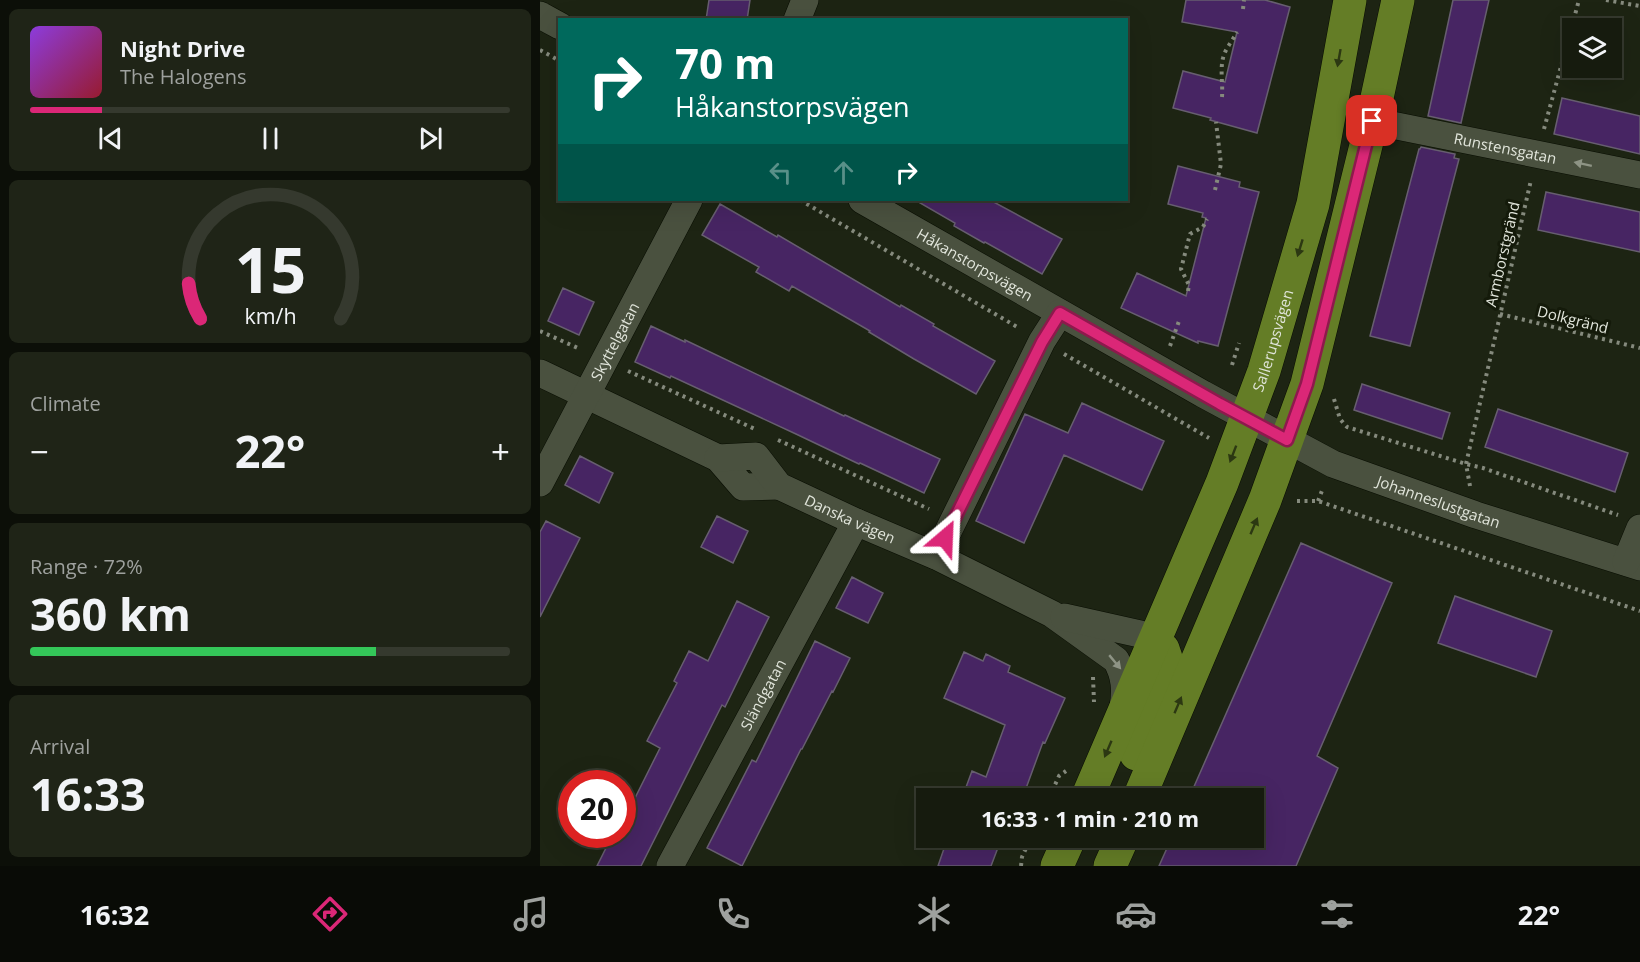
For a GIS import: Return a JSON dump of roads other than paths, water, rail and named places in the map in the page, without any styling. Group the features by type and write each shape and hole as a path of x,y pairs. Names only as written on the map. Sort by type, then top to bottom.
{"main road":[{"name":"Sallerupsvägen","path":"1091,788 1222,483 1246,418 1249,366 1313,204 1350,0"},
{"path":"1143,788 1265,500 1307,384 1372,121 1398,0"},
{"path":"1124,788 1166,669 1163,649 1154,640"},
{"path":"1057,866 1065,848"},
{"path":"1109,866 1111,848"},
{"path":"1109,866 1118,848"}],"street":[{"path":"798,18 805,0"},
{"path":"540,15 558,25"},
{"name":"Runstensgatan","path":"1372,121 1640,175"},
{"name":"Skyttelgatan","path":"540,483 688,201"},
{"name":"Håkanstorpsvägen","path":"864,201 1246,418"},
{"path":"936,556 1042,342 1060,313"},
{"name":"Danska vägen","path":"540,373 718,458 743,487 779,486 936,556 1052,614 1116,660 1123,672 1124,682 1125,696 1121,717"},
{"name":"Johanneslustgatan","path":"1246,418 1332,464 1476,515 1633,564"},
{"name":"Sländgatan","path":"670,866 856,522"},
{"path":"1633,564 1634,523"},
{"name":"Danska vägen","path":"1052,614 1140,634 1154,640"}]}
